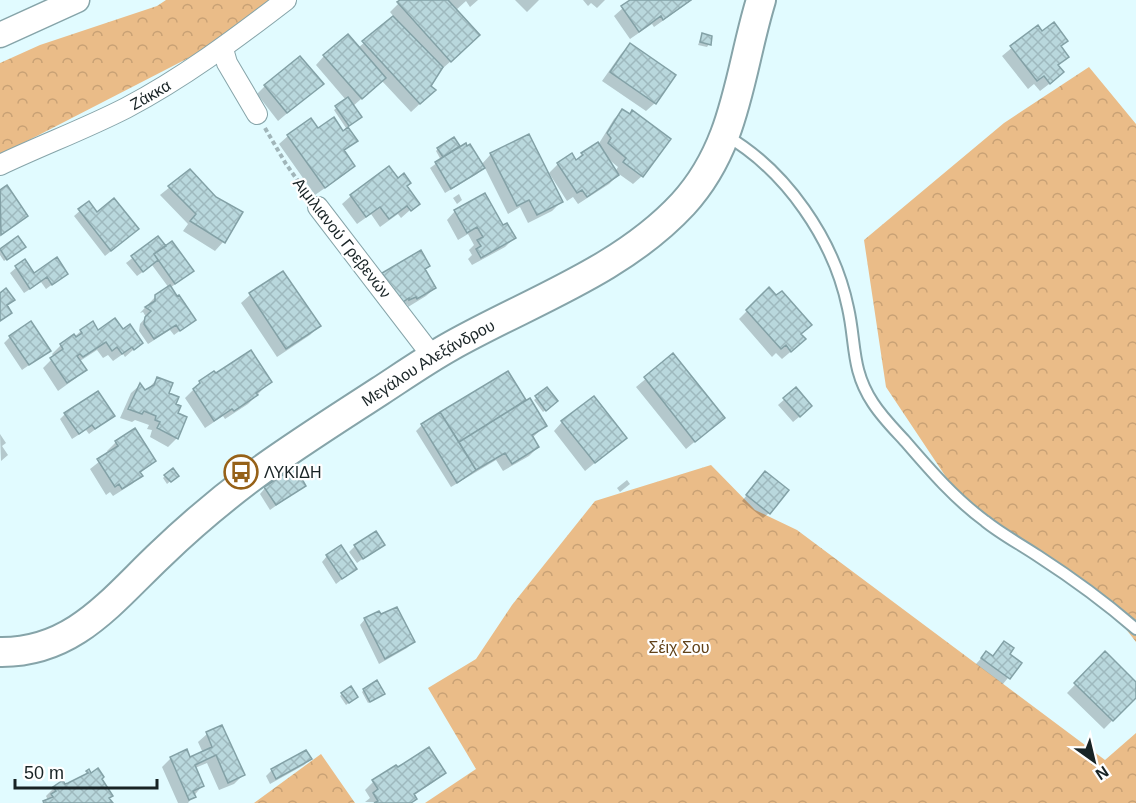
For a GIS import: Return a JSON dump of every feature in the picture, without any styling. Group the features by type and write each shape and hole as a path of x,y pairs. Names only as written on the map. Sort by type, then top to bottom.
{"main road":[{"name":"Μεγάλου Αλεξάνδρου","path":"0,652 41,647 65,637 111,604 182,534 231,493 317,431 433,357 584,276 641,242 691,195 709,168 734,110 761,0"}],"street":[{"path":"0,35 77,0"},
{"name":"Ζάκκα","path":"0,165 125,108 190,71 223,49 286,0"},
{"path":"223,49 227,63 257,114"},
{"name":"Αιμιλιανού Γρεβενών","path":"318,207 433,357"}],"lane":[{"path":"725,135 747,148 772,172 818,229 842,285 852,327 854,357 858,372 864,388 884,417 942,484 966,507 1006,536 1066,574 1136,629"}],"path":[{"name":"Αιμιλιανού Γρεβενών","path":"257,114 286,164 318,207"}],"green space":[{"path":"166,0 271,0 204,50 0,155 0,63 40,45 157,6"},
{"path":"1089,67 1136,124 1136,642 1122,624 960,498 886,387 864,240 1004,123"},
{"name":"Σέιχ Σου","path":"711,465 755,510 797,530 1105,760 1136,733 1136,803 425,803 476,769 428,688 476,659 512,605 595,501"},
{"path":"321,754 355,803 254,803"}],"building":[{"path":"400,0 448,0 480,35 451,62 397,2"},
{"path":"630,0 691,0 663,20 661,16 639,32 621,6"},
{"path":"393,16 443,67 431,86 436,90 420,104 362,41"},
{"path":"1054,22 1068,41 1061,46 1069,57 1058,65 1064,72 1050,84 1044,76 1037,81 1010,46 1038,25 1042,31"},
{"path":"702,33 712,36 711,45 700,42"},
{"path":"348,34 386,78 362,99 323,55"},
{"path":"630,43 676,75 656,104 610,72"},
{"path":"300,56 324,84 287,113 264,85"},
{"path":"348,97 362,117 349,126 335,106"},
{"path":"622,109 630,114 632,110 671,139 643,177 623,162 626,158 608,143 611,138 607,133"},
{"path":"334,117 343,131 348,127 358,141 344,150 355,166 325,188 287,135 311,118 318,128"},
{"path":"529,134 563,202 537,215 529,200 517,206 490,153"},
{"path":"454,137 460,146 443,157 437,148"},
{"path":"598,142 619,175 587,197 582,190 577,193 557,163 572,153 576,160 583,155 581,153"},
{"path":"466,143 467,146 470,144 485,168 451,189 435,162"},
{"path":"389,166 398,178 404,173 411,183 407,186 420,204 411,211 407,206 389,219 380,207 366,217 350,195"},
{"path":"190,169 216,197 243,212 225,243 190,221 196,214 168,186"},
{"path":"7,185 28,216 1,235 0,190"},
{"path":"485,193 503,225 507,223 516,238 481,258 476,249 481,246 477,240 483,237 477,227 467,233 454,210"},
{"path":"114,198 139,229 111,251 78,209 89,201 97,212"},
{"path":"18,236 26,247 7,260 0,249"},
{"path":"158,236 166,246 154,254 158,260 143,272 131,256"},
{"path":"172,241 194,271 175,284 154,254"},
{"path":"421,250 430,266 425,269 436,288 417,299 416,297 409,300 409,298 400,304 382,273"},
{"path":"57,257 68,274 52,285 47,277 30,289 15,266 25,259 34,273"},
{"path":"283,271 321,326 286,349 249,293"},
{"path":"170,285 196,320 180,331 176,325 154,339 144,324 145,317 151,311 145,307 155,301 155,295"},
{"path":"769,287 776,295 782,291 812,325 801,334 806,339 791,352 786,345 781,349 746,310"},
{"path":"6,288 15,300 7,305 12,313 0,321 0,293"},
{"path":"115,318 123,329 130,324 143,343 134,350 132,347 122,354 117,347 112,351 106,342 83,357 80,354 77,356 87,370 67,383 50,358 63,349 60,344 74,334 76,337 82,333 80,330 93,321 98,330"},
{"path":"31,321 51,351 29,365 9,336"},
{"path":"251,350 272,382 256,393 258,395 214,421 193,389 200,383 199,381 214,371 216,373"},
{"path":"673,353 725,418 695,442 644,377"},
{"path":"508,371 526,400 459,442 440,412"},
{"path":"157,377 173,383 169,393 179,397 176,404 181,406 178,413 187,417 178,439 157,428 160,422 155,420 156,416 144,411 142,414 128,409 140,383 145,390 154,385"},
{"path":"547,387 558,401 546,411 535,396"},
{"path":"796,387 812,406 800,417 783,398"},
{"path":"98,391 115,416 95,429 92,425 79,434 64,413"},
{"path":"594,396 627,438 595,463 561,421"},
{"path":"530,398 547,426 532,435 539,447 512,464 505,453 476,470 459,442"},
{"path":"440,412 476,470 457,483 421,424"},
{"path":"135,428 156,461 140,472 143,476 122,489 119,484 115,487 97,459 118,446 115,441"},
{"path":"295,467 306,486 276,505 264,487"},
{"path":"173,468 179,476 171,482 164,475"},
{"path":"765,471 789,490 770,514 746,495"},
{"path":"376,531 385,545 363,559 354,545"},
{"path":"341,545 357,569 342,579 326,555"},
{"path":"397,607 415,642 385,659 364,618 379,611 381,614"},
{"path":"1004,641 1014,648 1010,654 1022,663 1010,679 981,658 986,651 993,656"},
{"path":"1105,651 1136,682 1136,698 1113,721 1074,683"},
{"path":"377,680 385,694 370,702 363,689"},
{"path":"351,686 358,697 349,703 341,693"},
{"path":"222,725 245,775 228,783 216,755 195,765 204,786 193,791 196,797 189,800 170,757 187,749 190,757 212,747 206,732"},
{"path":"429,747 446,773 414,794 417,799 411,803 374,803 378,801 373,793 378,789 372,780"},
{"path":"306,750 312,759 276,779 271,769"},
{"path":"98,768 113,796 109,798 113,803 44,803 43,801 53,797 51,794 56,791 53,787 63,780 65,784 68,783 88,773 86,771 89,769 91,773"}],"place":[{"name":"ΛΥΚΙΔΗ","path":"241,472"}]}
